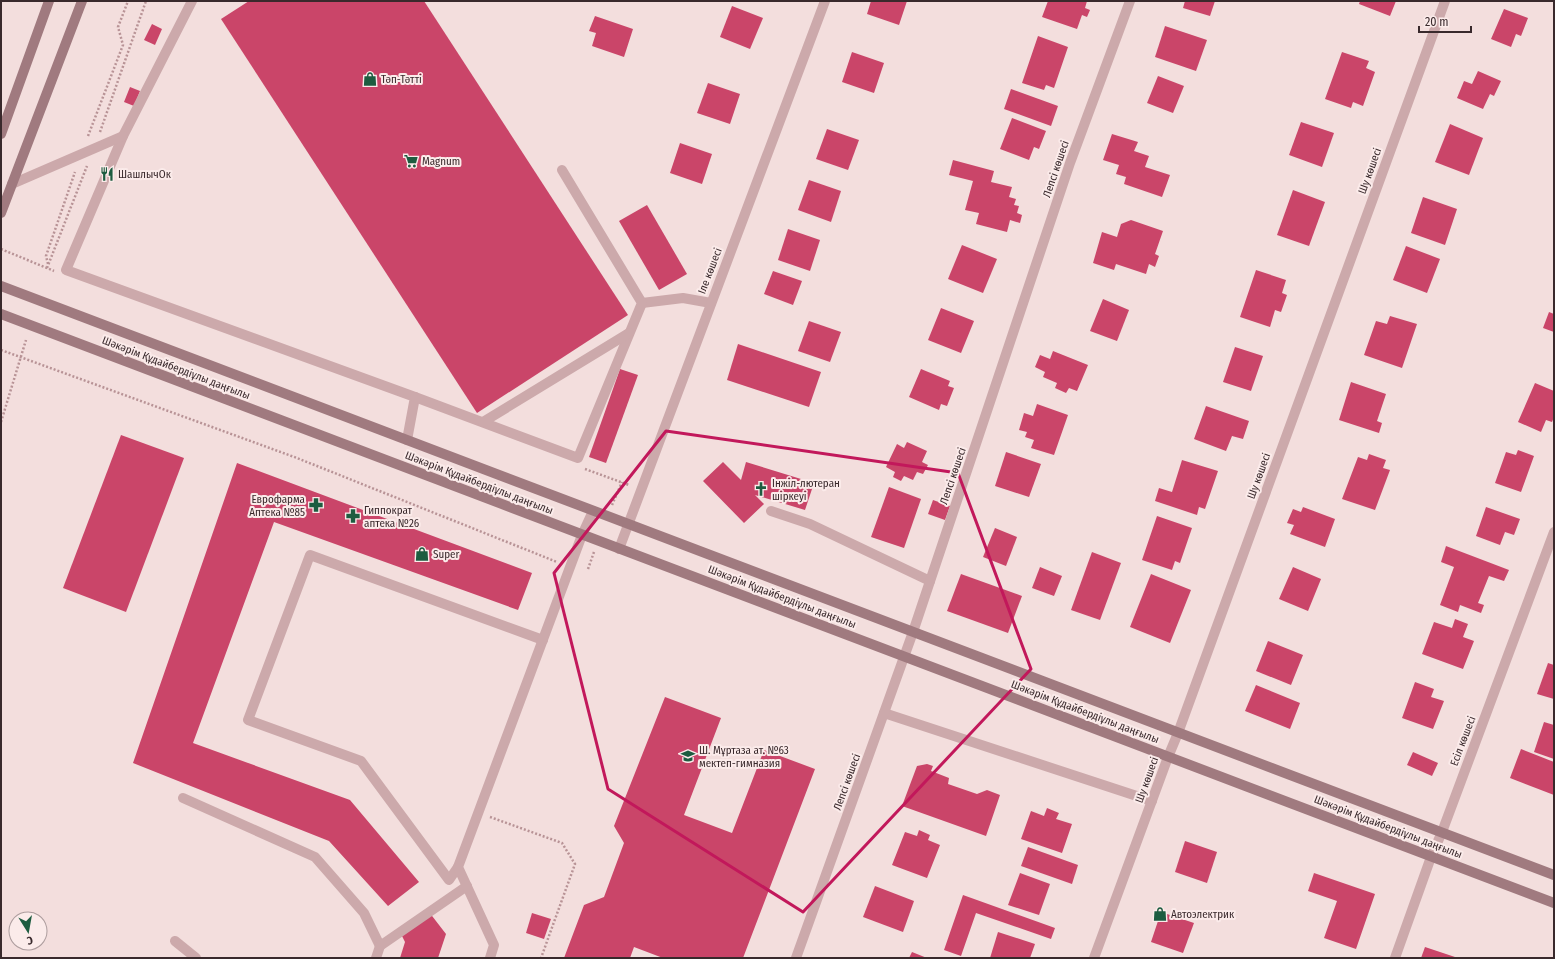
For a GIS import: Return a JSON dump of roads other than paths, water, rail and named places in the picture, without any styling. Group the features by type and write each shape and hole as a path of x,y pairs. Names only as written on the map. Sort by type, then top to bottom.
{"main road":[{"path":"1,134 49,1"},
{"path":"1,213 82,1"},
{"name":"Шәкәрім Құдайбердіұлы даңғылы","path":"1,286 1554,875"},
{"name":"Шәкәрім Құдайбердіұлы даңғылы","path":"1,314 1554,903"}],"street":[{"path":"192,1 123,136 66,270 578,458 642,303"},
{"name":"Іле көшесі","path":"619,549 825,1"},
{"name":"Лепсі көшесі","path":"796,958 913,632 1070,163 1130,1"},
{"name":"Шу көшесі","path":"1094,958 1168,756 1178,733 1445,1"},
{"path":"12,184 123,136"},
{"path":"562,170 642,303"},
{"path":"642,303 683,298 711,303"},
{"path":"483,422 629,334"},
{"path":"407,440 415,397"},
{"path":"543,640 310,555 248,720 361,761 450,880 458,867 543,640 582,535 593,511"},
{"path":"771,511 810,524 930,581"},
{"name":"Есіл көшесі","path":"1395,958 1431,857 1442,832 1554,532"},
{"path":"884,713 1152,801"},
{"path":"183,798 315,857 364,913 380,946"},
{"path":"458,867 494,945 490,958"},
{"path":"376,958 380,946 467,886"},
{"path":"175,941 196,958"}],"place":[{"name":"Тәп-Тәтті","path":"370,79"},
{"name":"Magnum","path":"411,161"},
{"name":"ШашлычОк","path":"107,174"},
{"name":"Інжіл-лютеран шіркеуі","path":"761,489"},
{"name":"Еврофарма Аптека №85","path":"316,505"},
{"name":"Гиппократ аптека №26","path":"353,516"},
{"name":"Super","path":"422,554"},
{"name":"Ш. Мұртаза ат. №63 мектеп-гимназия","path":"688,756"},
{"name":"Автоэлектрик","path":"1160,914"}]}
